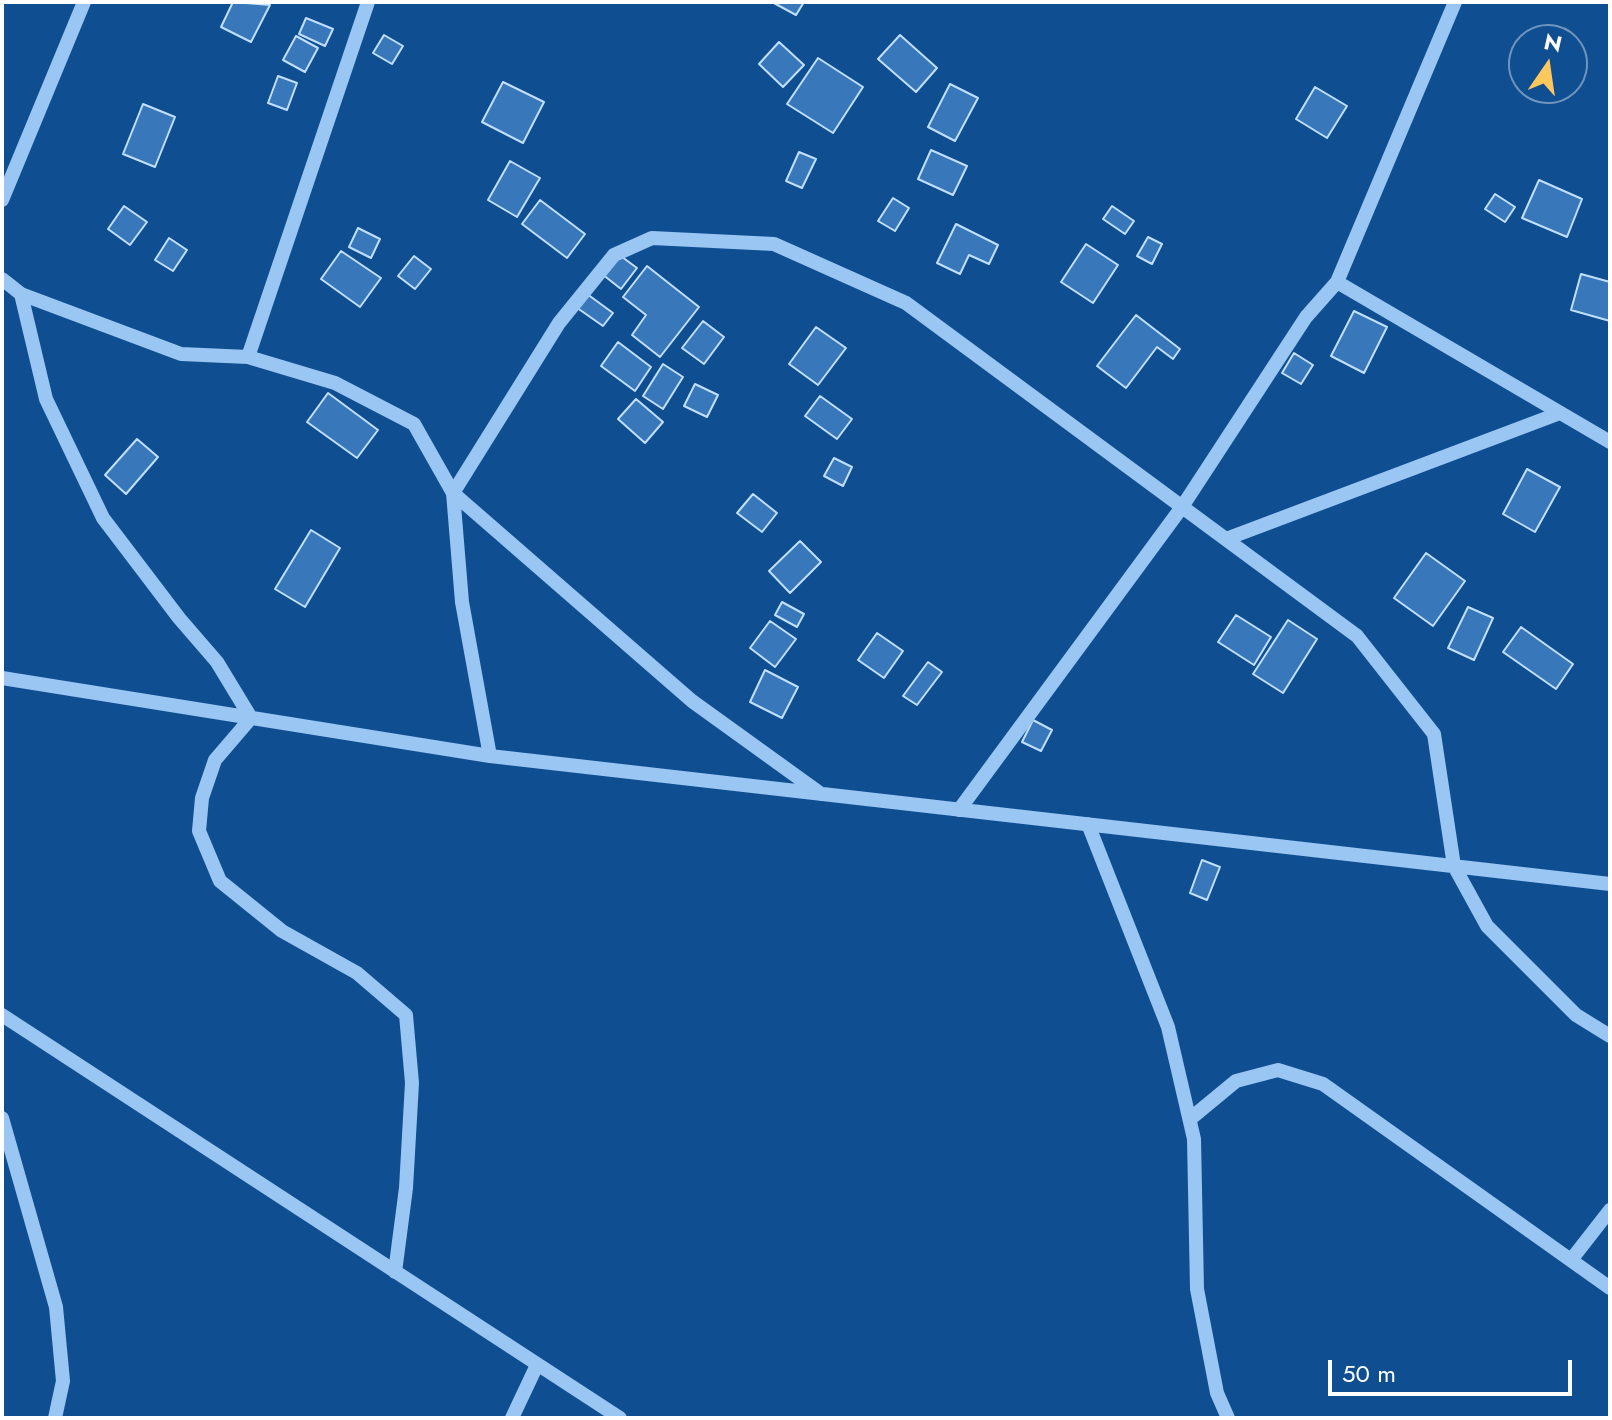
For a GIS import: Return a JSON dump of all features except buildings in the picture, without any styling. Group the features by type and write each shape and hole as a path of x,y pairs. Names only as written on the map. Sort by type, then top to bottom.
{"street":[{"path":"2,200 84,2"},
{"path":"248,357 368,2"},
{"path":"959,810 1182,507 1306,317 1337,282 1455,2"},
{"path":"490,756 462,602 453,493 559,323 614,255 652,238 774,244 906,303 1357,636 1434,734 1454,866 1487,926 1576,1015 1610,1036"},
{"path":"2,279 21,294 181,354 248,357 335,383 414,424 453,493 692,701 821,794"},
{"path":"1337,282 1610,442"},
{"path":"21,294 46,399 103,518 179,618 217,662 251,718"},
{"path":"1226,539 1560,413"},
{"path":"2,678 490,756 1610,884"},
{"path":"251,718 215,760 202,798 199,831 220,881 282,931 357,973 406,1015 412,1083 406,1188 395,1272"},
{"path":"1088,824 1168,1027 1190,1119 1194,1139 1197,1289 1217,1393 1228,1418"},
{"path":"2,1015 620,1418"},
{"path":"1190,1119 1236,1081 1278,1070 1323,1084 1610,1288"},
{"path":"2,1118 56,1307 63,1381 55,1418"},
{"path":"1571,1260 1610,1210"},
{"path":"512,1418 537,1365"}]}
